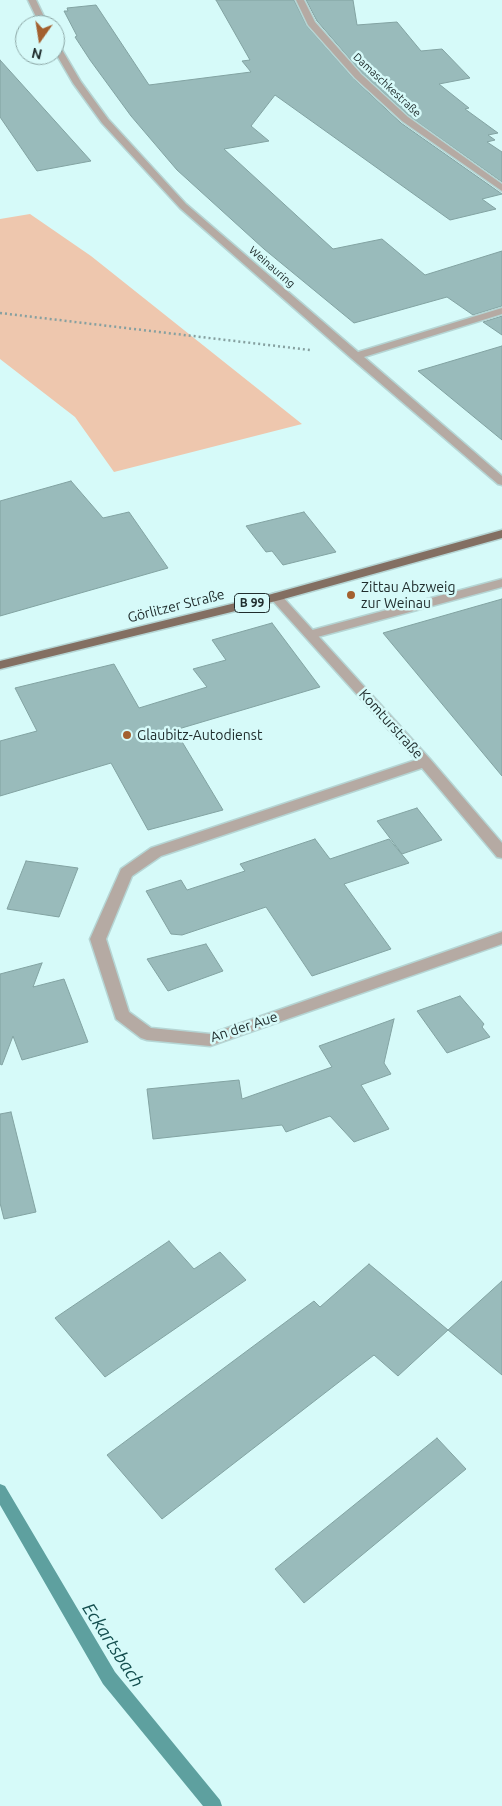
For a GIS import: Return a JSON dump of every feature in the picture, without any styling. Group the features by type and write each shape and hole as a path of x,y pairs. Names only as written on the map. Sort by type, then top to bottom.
{"main road":[{"name":"Görlitzer Straße","path":"0,664 276,597 502,534"}],"street":[{"path":"32,0 39,15"},
{"name":"Damaschkestraße","path":"300,0 310,23 358,76 405,119 502,188"},
{"name":"Weinauring","path":"65,62 77,83 105,121 183,206 502,482"},
{"path":"355,356 502,311"},
{"path":"310,635 502,583"},
{"name":"Komturstraße","path":"276,597 425,762 502,853"},
{"name":"An der Aue","path":"425,762 156,852 126,873 98,939 122,1015 147,1034 210,1040 502,938"}],"path":[{"path":"0,312 355,356"}],"shaded area":[{"path":"30,214 91,256 302,424 114,472 75,417 0,359 0,219"}],"building":[{"path":"216,0 294,0 307,26 354,79 401,123 502,194 482,199 496,209 450,220 275,95 251,126 269,141 224,149 333,249 382,239 425,275 502,251 502,306 473,315 447,297 354,323 264,249 177,170 131,116 90,60 75,37 77,36 64,11 68,11 67,8 96,5 149,85 251,72 242,61 250,60"},
{"path":"306,0 353,0 357,25 397,22 421,51 442,49 470,78 439,84 469,108 465,109 498,133 488,135 495,140 487,142 502,152 502,182 409,116 362,73 317,21"},
{"path":"0,60 91,161 37,171 0,117"},
{"path":"502,316 502,335 483,322"},
{"path":"502,346 502,440 418,371"},
{"path":"71,481 103,518 129,512 168,568 0,616 0,501"},
{"path":"304,512 336,552 283,565 272,551 266,552 246,526"},
{"path":"502,599 502,776 383,633"},
{"path":"272,623 320,687 175,730 223,810 148,830 111,763 0,796 0,741 37,731 15,688 114,664 139,708 207,687 193,669 226,660 212,640"},
{"path":"417,808 442,840 402,854 377,821"},
{"path":"315,839 330,859 389,839 409,863 344,884 391,949 312,976 266,907 182,935 171,934 146,891 181,880 187,890 245,871 240,864"},
{"path":"26,861 78,868 59,917 7,909"},
{"path":"206,944 223,971 168,991 147,959"},
{"path":"42,963 33,987 64,979 88,1042 22,1060 13,1036 2,1065 0,1064 0,974"},
{"path":"460,996 484,1024 482,1027 490,1037 447,1053 417,1011"},
{"path":"394,1019 384,1063 391,1074 361,1085 389,1129 354,1142 330,1116 286,1132 282,1125 153,1139 147,1089 239,1080 242,1099 332,1067 319,1046"},
{"path":"11,1112 36,1212 4,1219 0,1203 0,1114"},
{"path":"169,1241 194,1269 220,1252 246,1280 105,1377 55,1318"},
{"path":"369,1264 448,1330 398,1376 374,1355 162,1519 107,1455 314,1301 320,1307"},
{"path":"502,1281 502,1375 448,1330"},
{"path":"437,1438 466,1469 304,1603 275,1569"}],"waterway":[{"name":"Eckartsbach","path":"0,1491 109,1678 214,1806"}],"place":[{"name":"Zittau Abzweig zur Weinau","path":"351,595"},
{"name":"Glaubitz-Autodienst","path":"127,735"}]}
